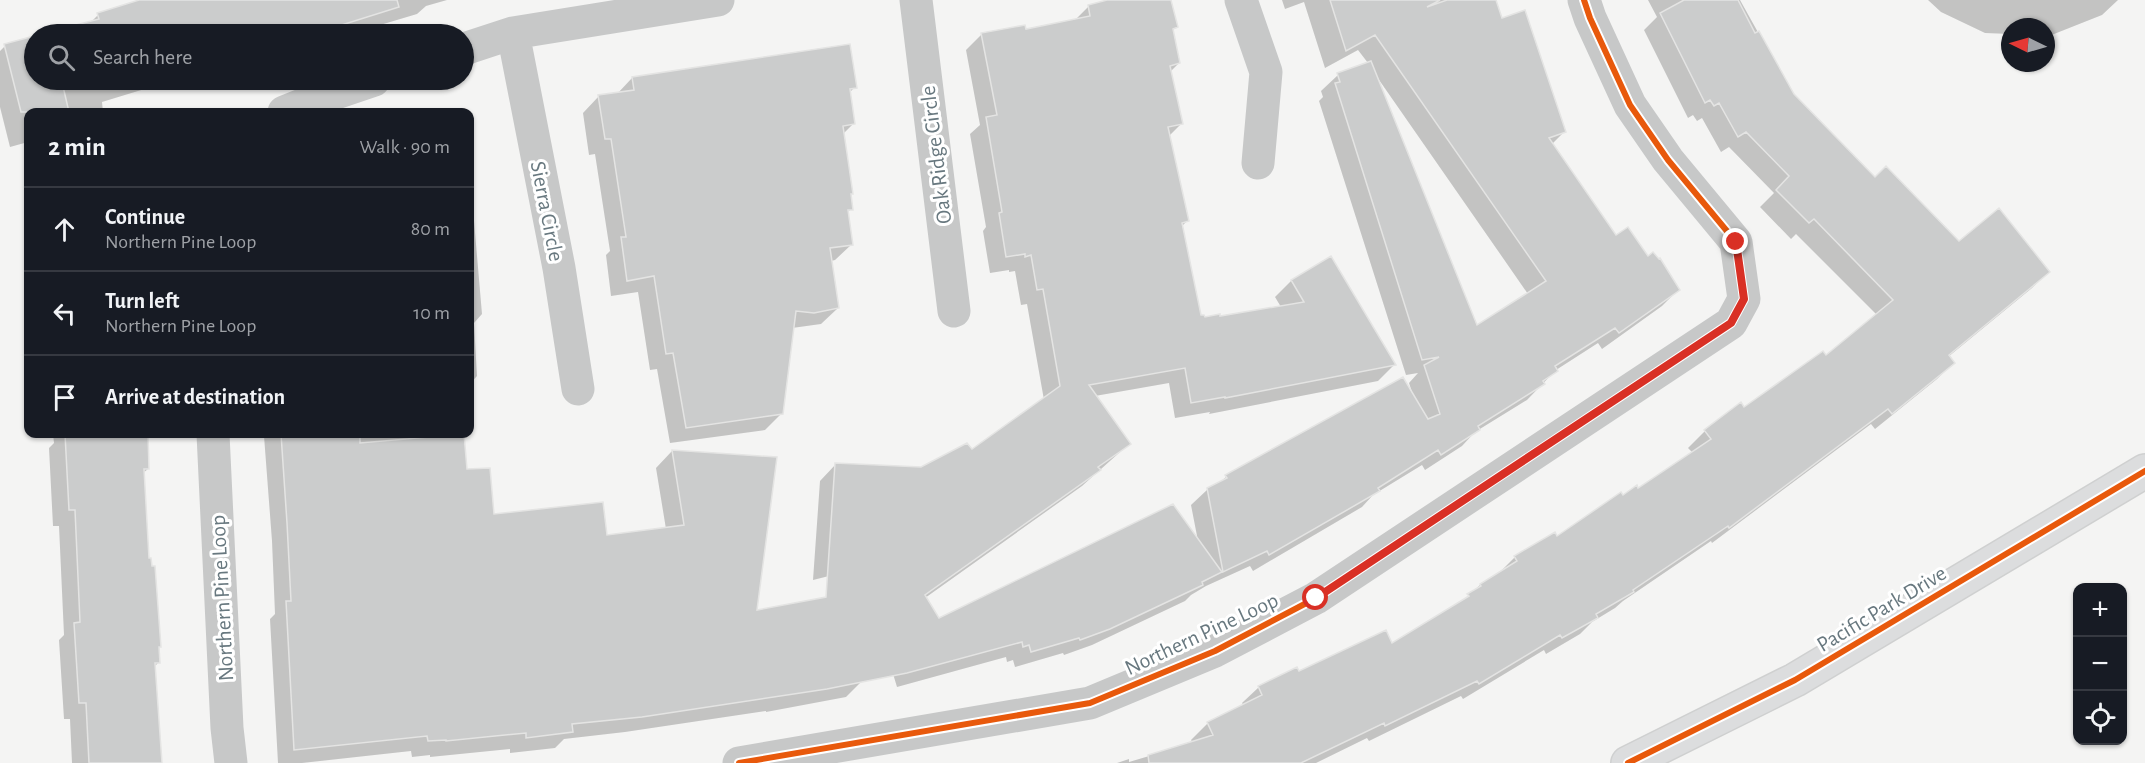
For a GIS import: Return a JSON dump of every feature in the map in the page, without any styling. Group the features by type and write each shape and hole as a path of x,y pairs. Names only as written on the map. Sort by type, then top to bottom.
{"main road":[{"name":"Pacific Park Drive","path":"1628,763 1795,680 2145,471"}],"street":[{"path":"474,46 513,33 718,0"},
{"name":"Oak Ridge Circle","path":"916,0 954,311"},
{"path":"1241,0 1266,72 1258,163"},
{"name":"Northern Pine Loop","path":"739,763 1090,703 1215,651 1316,598 1731,323 1744,299 1736,242 1668,160 1630,105 1584,0"},
{"name":"Sierra Circle","path":"513,33 559,268 578,389"},
{"path":"294,108 344,90"},
{"name":"Northern Pine Loop","path":"213,438 227,728 231,763"}],"building":[{"path":"139,0 397,0 399,7 345,24 80,24 99,19 97,13"},
{"path":"1107,0 1171,0 1178,27 1173,29 1180,63 1170,66 1183,124 1168,127 1189,221 1182,223 1201,315 1205,317 1220,314 1220,316 1304,302 1291,280 1331,256 1396,365 1191,403 1185,368 1089,385 1131,444 1098,467 1101,470 925,595 939,618 1173,504 1222,572 1202,582 1203,585 1110,629 1080,640 1079,638 1031,652 1029,645 1023,647 1022,642 907,673 827,689 642,717 572,724 573,732 526,738 526,733 446,741 428,741 427,736 294,750 286,601 291,601 281,438 360,438 360,443 418,438 464,438 467,469 490,468 494,514 603,502 607,535 684,525 672,450 777,457 757,610 826,597 835,463 921,467 967,443 972,449 1060,386 1043,289 1037,290 1031,255 1006,257 999,213 1002,212 986,117 997,115 981,33 1025,25 1026,29 1090,16 1088,5"},
{"path":"1330,0 1440,0 1427,7 1447,0 1496,0 1502,18 1525,10 1566,132 1549,138 1616,235 1628,227 1648,256 1653,252 1660,258 1680,290 1619,333 1615,328 1555,366 1558,371 1543,381 1545,384 1478,426 1480,430 1441,455 1438,450 1378,488 1380,491 1269,555 1267,551 1223,572 1207,488 1227,478 1225,475 1403,377 1428,419 1440,414 1424,365 1439,357 1422,360 1335,83 1340,82 1337,73 1371,61 1477,325 1546,281 1375,35 1346,51"},
{"path":"1684,0 1738,0 1755,33 1759,31 1794,94 1875,177 1886,166 1959,241 1999,208 2050,272 1949,355 1955,363 1892,414 1888,409 1729,528 1728,526 1633,590 1634,592 1596,614 1598,618 1562,638 1560,635 1479,684 1477,681 1385,726 1384,723 1301,763 1149,763 1148,755 1213,735 1207,722 1262,695 1258,686 1297,667 1299,671 1386,630 1392,643 1469,596 1467,594 1481,586 1480,584 1517,561 1514,556 1555,532 1557,536 1621,492 1623,495 1637,485 1638,488 1711,439 1704,430 1741,402 1744,407 1823,351 1826,355 1893,300 1814,219 1809,223 1776,190 1789,176 1746,132 1738,137 1719,103 1714,106 1710,100 1705,103 1660,13"},
{"path":"24,39 24,90 64,90 68,108 24,108 24,112 21,112 4,44"},
{"path":"850,44 857,88 850,89 855,124 843,126 853,194 851,194 853,210 848,210 853,245 830,248 839,308 814,313 796,311 783,414 686,428 673,353 666,354 654,276 627,281 621,237 626,237 611,139 605,139 598,95 634,90 632,77"},
{"path":"65,438 148,438 149,469 144,469 149,558 151,558 152,566 155,566 161,647 159,647 160,663 155,663 162,763 89,763 86,703 79,703 74,623 80,622 75,510 69,510"}],"cycle path":[{"path":"739,763 1090,703 1215,651 1316,598 1731,323 1744,299 1736,242 1668,160 1630,105 1584,0"},
{"path":"1628,763 1795,680 2145,471"}],"route":[{"path":"1316,598 1731,323 1744,299 1736,242"}]}
